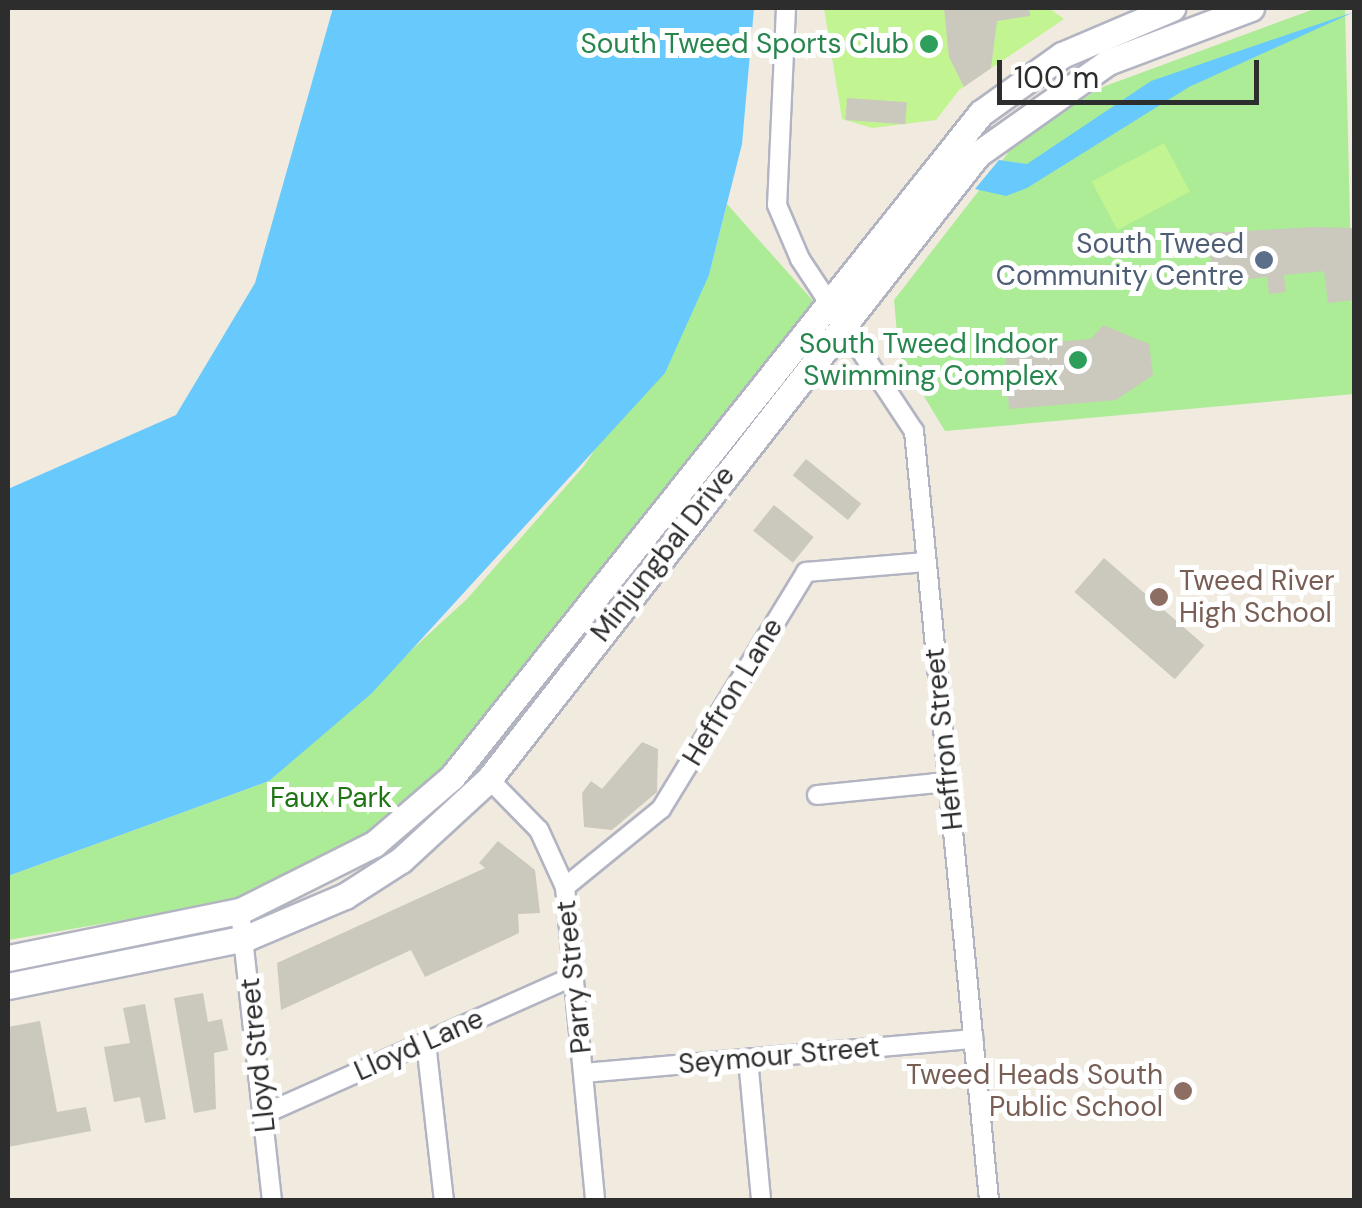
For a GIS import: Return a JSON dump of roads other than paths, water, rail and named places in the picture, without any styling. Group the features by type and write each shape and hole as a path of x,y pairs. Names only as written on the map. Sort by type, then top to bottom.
{"main road":[{"name":"Minjungbal Drive","path":"8,986 246,938 387,869 489,780 838,313 982,113 1062,54 1172,8"},
{"name":"Minjungbal Drive","path":"8,958 240,911 374,844 452,777 838,313 1016,120 1108,62 1251,8"}],"street":[{"name":"Heffron Street","path":"786,8 778,205 838,313 911,421 989,1200"},
{"name":"Heffron Lane","path":"565,887 661,810 806,572 926,562"},
{"name":"Parry Street","path":"489,780 538,830 565,887 595,1200"},
{"path":"817,795 948,782"},
{"name":"Lloyd Street","path":"240,911 272,1200"},
{"name":"Lloyd Lane","path":"264,1114 574,976"},
{"name":"Seymour Street","path":"584,1073 974,1038"},
{"path":"426,1042 444,1200"},
{"path":"748,1059 761,1200"}],"water":[{"path":"333,8 754,8 742,144 709,275 665,373 372,693 269,781 8,876 8,489 176,415 255,283"},
{"path":"1354,12 1189,87 1027,188 1006,196 975,189 999,160 1027,164 1151,81"}],"place":[{"name":"South Tweed Sports Club","path":"929,44"},
{"name":"South Tweed Community Centre","path":"1264,260"},
{"name":"South Tweed Indoor Swimming Complex","path":"1078,360"},
{"name":"Tweed River High School","path":"1159,597"},
{"name":"Tweed Heads South Public School","path":"1183,1091"}],"park label":[{"name":"Faux Park","path":"331,798"}]}
